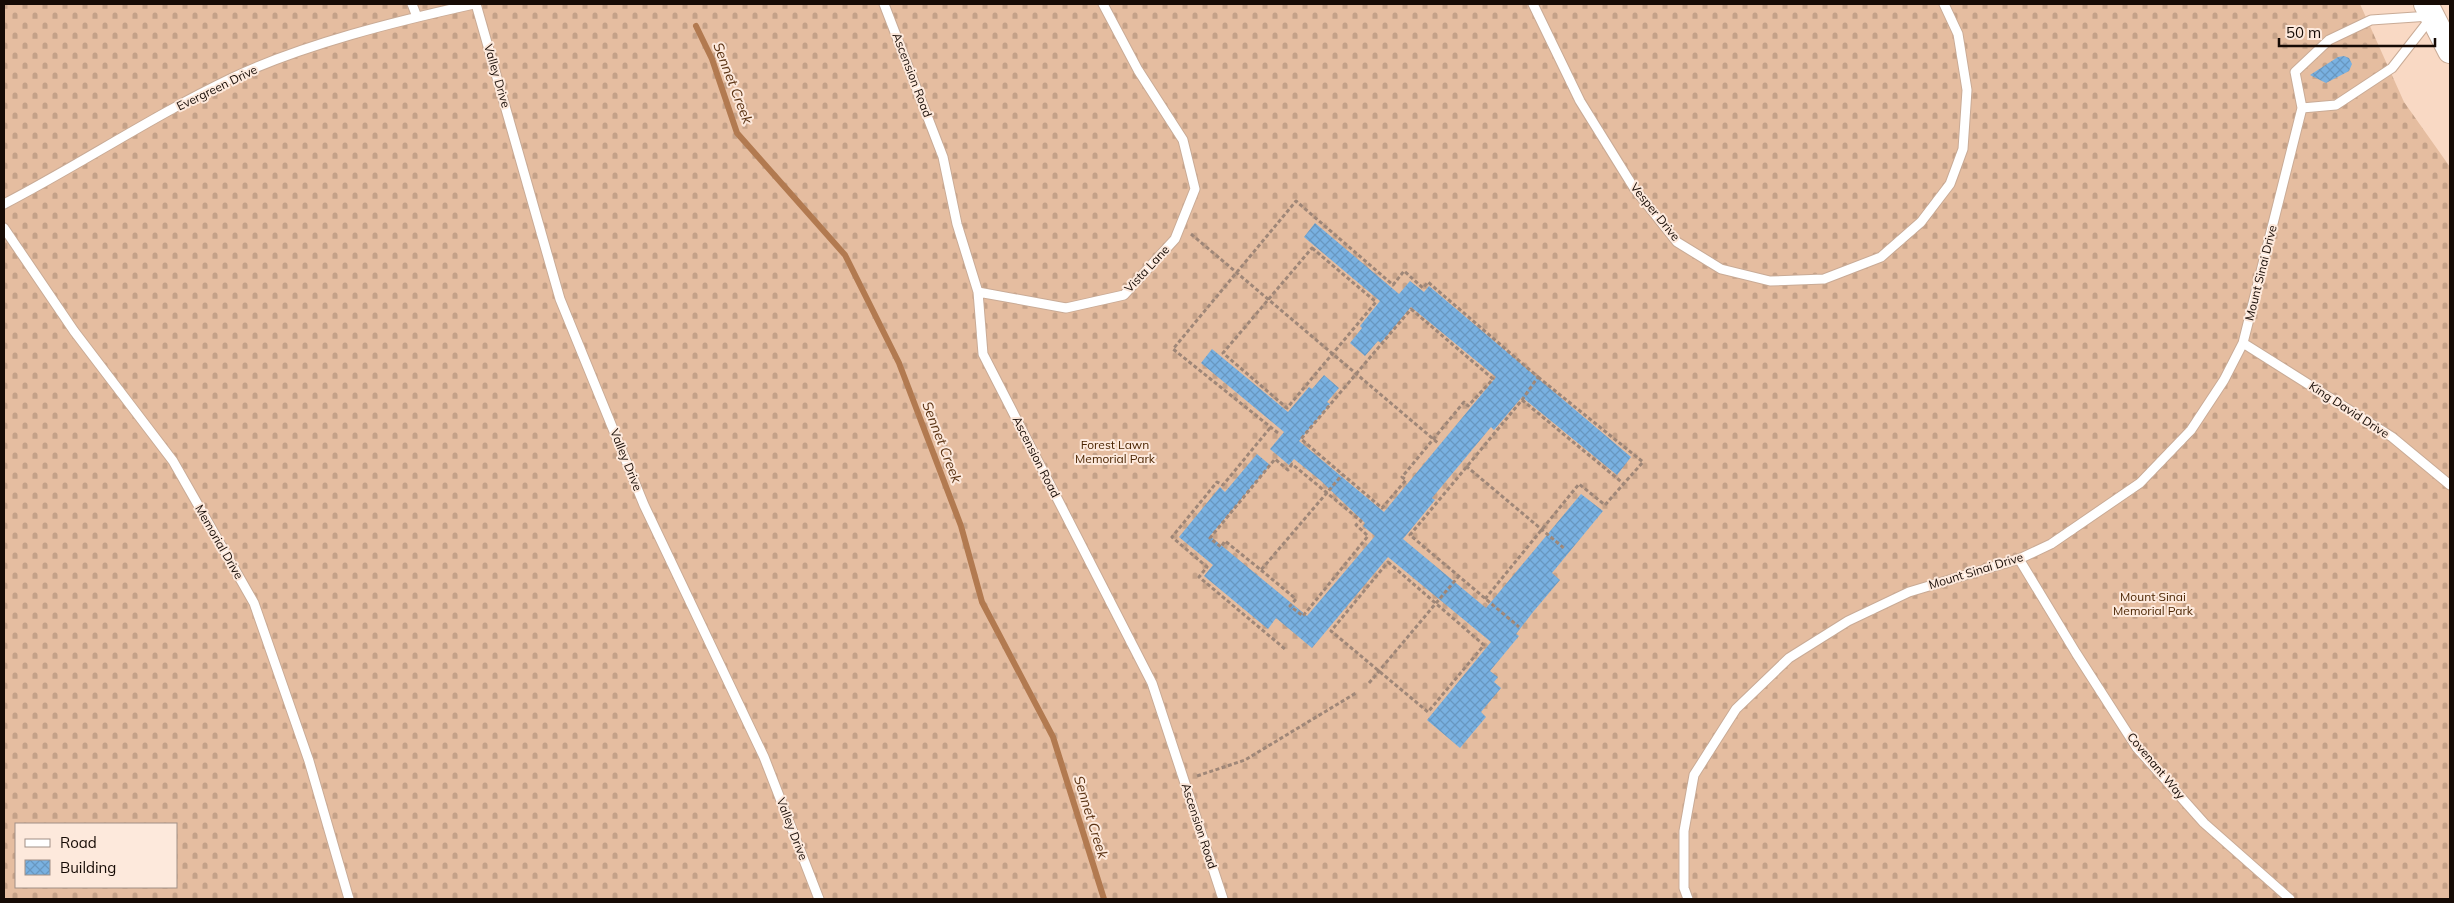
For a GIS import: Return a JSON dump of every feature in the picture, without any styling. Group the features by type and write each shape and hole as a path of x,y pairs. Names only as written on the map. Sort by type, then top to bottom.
{"street":[{"path":"2430,10 2450,51"}],"lane":[{"path":"412,4 417,17"},
{"name":"Evergreen Drive","path":"4,204 233,77 304,50 417,17 475,4"},
{"name":"Valley Drive","path":"475,4 560,299 644,505 764,757 819,899"},
{"name":"Ascension Road","path":"884,4 943,157 957,224 978,292 983,354 1152,683 1223,899"},
{"name":"Vista Lane","path":"978,292 1066,308 1124,295 1175,239 1181,226 1196,188 1183,140 1138,70 1103,4"},
{"name":"Vesper Drive","path":"1534,4 1580,101 1634,188 1678,242 1721,269 1770,281 1824,279 1881,257 1921,222 1950,184 1963,149 1967,90 1958,34 1944,4"},
{"path":"2302,108 2336,104 2392,68 2430,10"},
{"name":"Mount Sinai Drive","path":"1688,899 1684,888 1684,831 1694,775 1736,709 1789,658 1848,621 1909,592 2019,559 2050,544 2140,483 2191,430 2224,380 2243,343 2302,108 2295,72 2329,40 2371,20 2430,10"},
{"name":"Memorial Drive","path":"4,228 74,332 173,461 254,603 309,761 349,899"},
{"name":"King David Drive","path":"2243,343 2392,437 2450,485"},
{"name":"Covenant Way","path":"2019,559 2137,748 2204,824 2290,899"}],"path":[{"path":"1278,434 1173,349 1296,200 1393,285 1404,271 1423,288 1428,282 1538,377 1643,462 1605,505 1579,484 1485,599"},
{"path":"1181,226 1438,443"},
{"path":"1312,248 1376,302 1332,354 1287,408 1223,353 1312,248"},
{"path":"1411,309 1493,378 1468,406 1464,402 1402,477 1406,480 1382,508 1301,439 1357,375 1411,309"},
{"path":"1519,627 1410,535 1522,400 1538,377"},
{"path":"1522,400 1624,484"},
{"path":"1270,428 1222,485 1217,482 1172,537 1207,567 1199,577 1285,649"},
{"path":"1276,460 1288,470 1292,464 1361,520 1356,526 1368,536 1302,616 1290,606 1296,599 1261,570 1225,541 1221,547 1210,538 1276,460"},
{"path":"1466,466 1564,549"},
{"path":"1261,570 1342,474"},
{"path":"1388,562 1484,645 1428,712 1379,670 1332,631 1388,562"},
{"path":"1369,682 1458,577"},
{"path":"1184,780 1245,760 1356,693"}],"green space":[{"name":"Forest Lawn Memorial Park","path":"4,4 2360,4 2404,102 2450,167 2450,899 4,899"}],"building":[{"path":"2344,56 2349,58 2352,64 2349,71 2326,83 2310,75 2338,57"},
{"path":"1315,223 1399,294 1410,281 1424,292 1429,286 1631,457 1617,475 1522,397 1494,430 1491,427 1432,498 1435,500 1403,539 1486,608 1581,494 1603,511 1552,573 1560,580 1516,634 1519,636 1490,671 1498,677 1494,682 1501,688 1481,712 1486,717 1460,748 1427,720 1491,642 1388,557 1312,648 1276,618 1268,629 1204,576 1213,565 1179,537 1220,487 1225,492 1257,454 1270,465 1210,536 1307,616 1375,536 1363,526 1365,523 1320,480 1294,459 1289,465 1270,449 1284,432 1201,363 1212,349 1288,412 1309,387 1312,389 1324,375 1339,388 1327,402 1330,404 1299,441 1384,512 1496,377 1411,307 1381,343 1378,341 1365,356 1350,343 1362,328 1360,326 1380,301 1304,237"}],"waterway":[{"name":"Sennet Creek","path":"696,26 712,59 737,133 845,255 899,363 961,526 982,602 1053,737 1104,899"}],"park label":[{"name":"Mount Sinai Memorial Park","path":"2153,604"}]}
